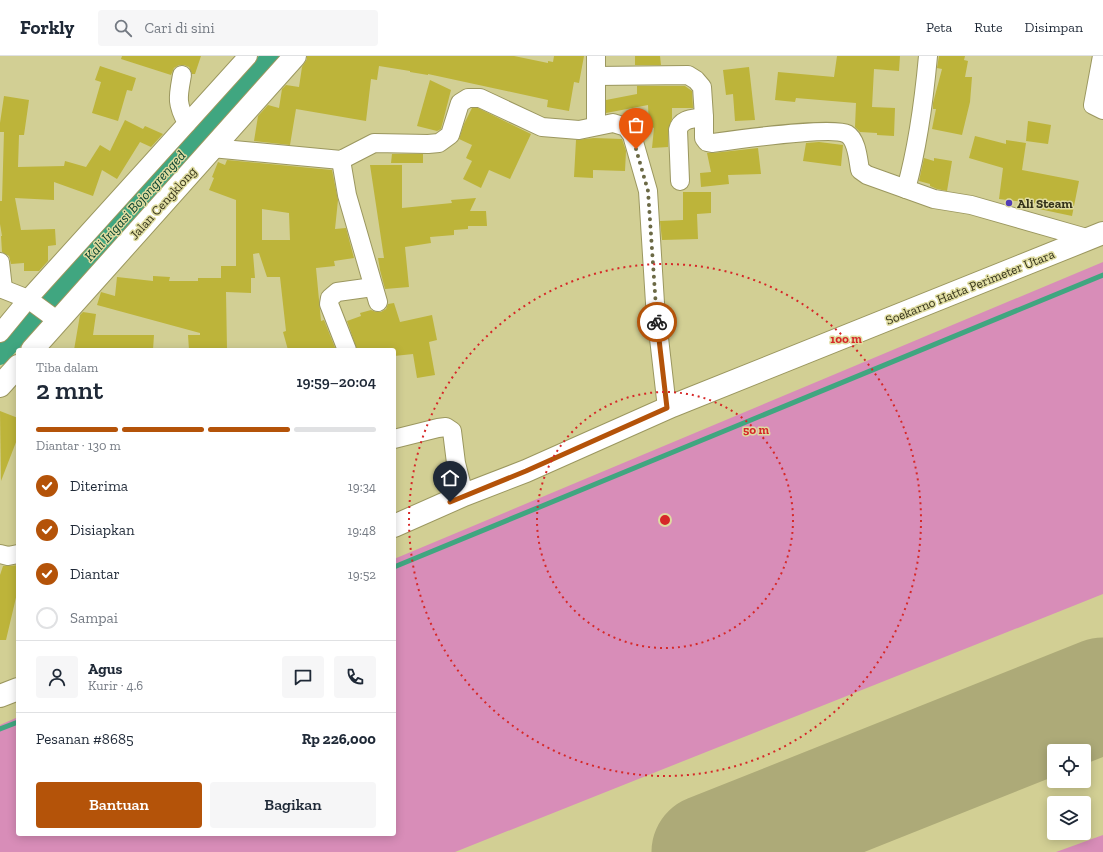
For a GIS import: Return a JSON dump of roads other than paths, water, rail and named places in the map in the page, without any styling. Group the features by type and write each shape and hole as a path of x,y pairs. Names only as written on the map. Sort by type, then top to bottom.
{"main road":[{"name":"Jalan Cengklong","path":"33,348 55,319 295,56"},
{"name":"Soekarno Hatta Perimeter Utara","path":"396,525 464,495 526,471 667,408 1097,236"},
{"path":"0,386 16,368"},
{"path":"0,696 16,689"}],"street":[{"path":"0,333 31,301 187,123 248,56"},
{"path":"596,56 596,126"},
{"path":"906,189 913,164 928,56"},
{"path":"1102,56 1093,105 1103,110"},
{"path":"182,75 178,103 180,111 187,123"},
{"path":"596,76 688,75 696,80 702,87 704,138 707,142 803,133 837,131 846,133 853,139 860,170 867,174 934,199 971,205 1097,236"},
{"path":"212,148 341,160 374,142 439,143 450,135 460,103 468,98 480,98 542,127 579,130 613,123 626,127 632,135 648,191 655,304 667,408"},
{"path":"680,181 679,125 683,121 704,117"},
{"path":"341,160 347,195 375,295 337,292 330,298 328,304 347,348"},
{"path":"0,262 2,288 31,301 55,319"},
{"path":"396,438 446,427 452,431 456,463 464,495"},
{"path":"0,554 8,556 16,554"}],"waterway":[{"name":"Kali Irigasi Bojongrenged","path":"0,356 271,56"},
{"path":"396,566 1103,275"},
{"path":"0,729 16,723"}],"place":[{"name":"Ali Steam","path":"1009,203"}]}
